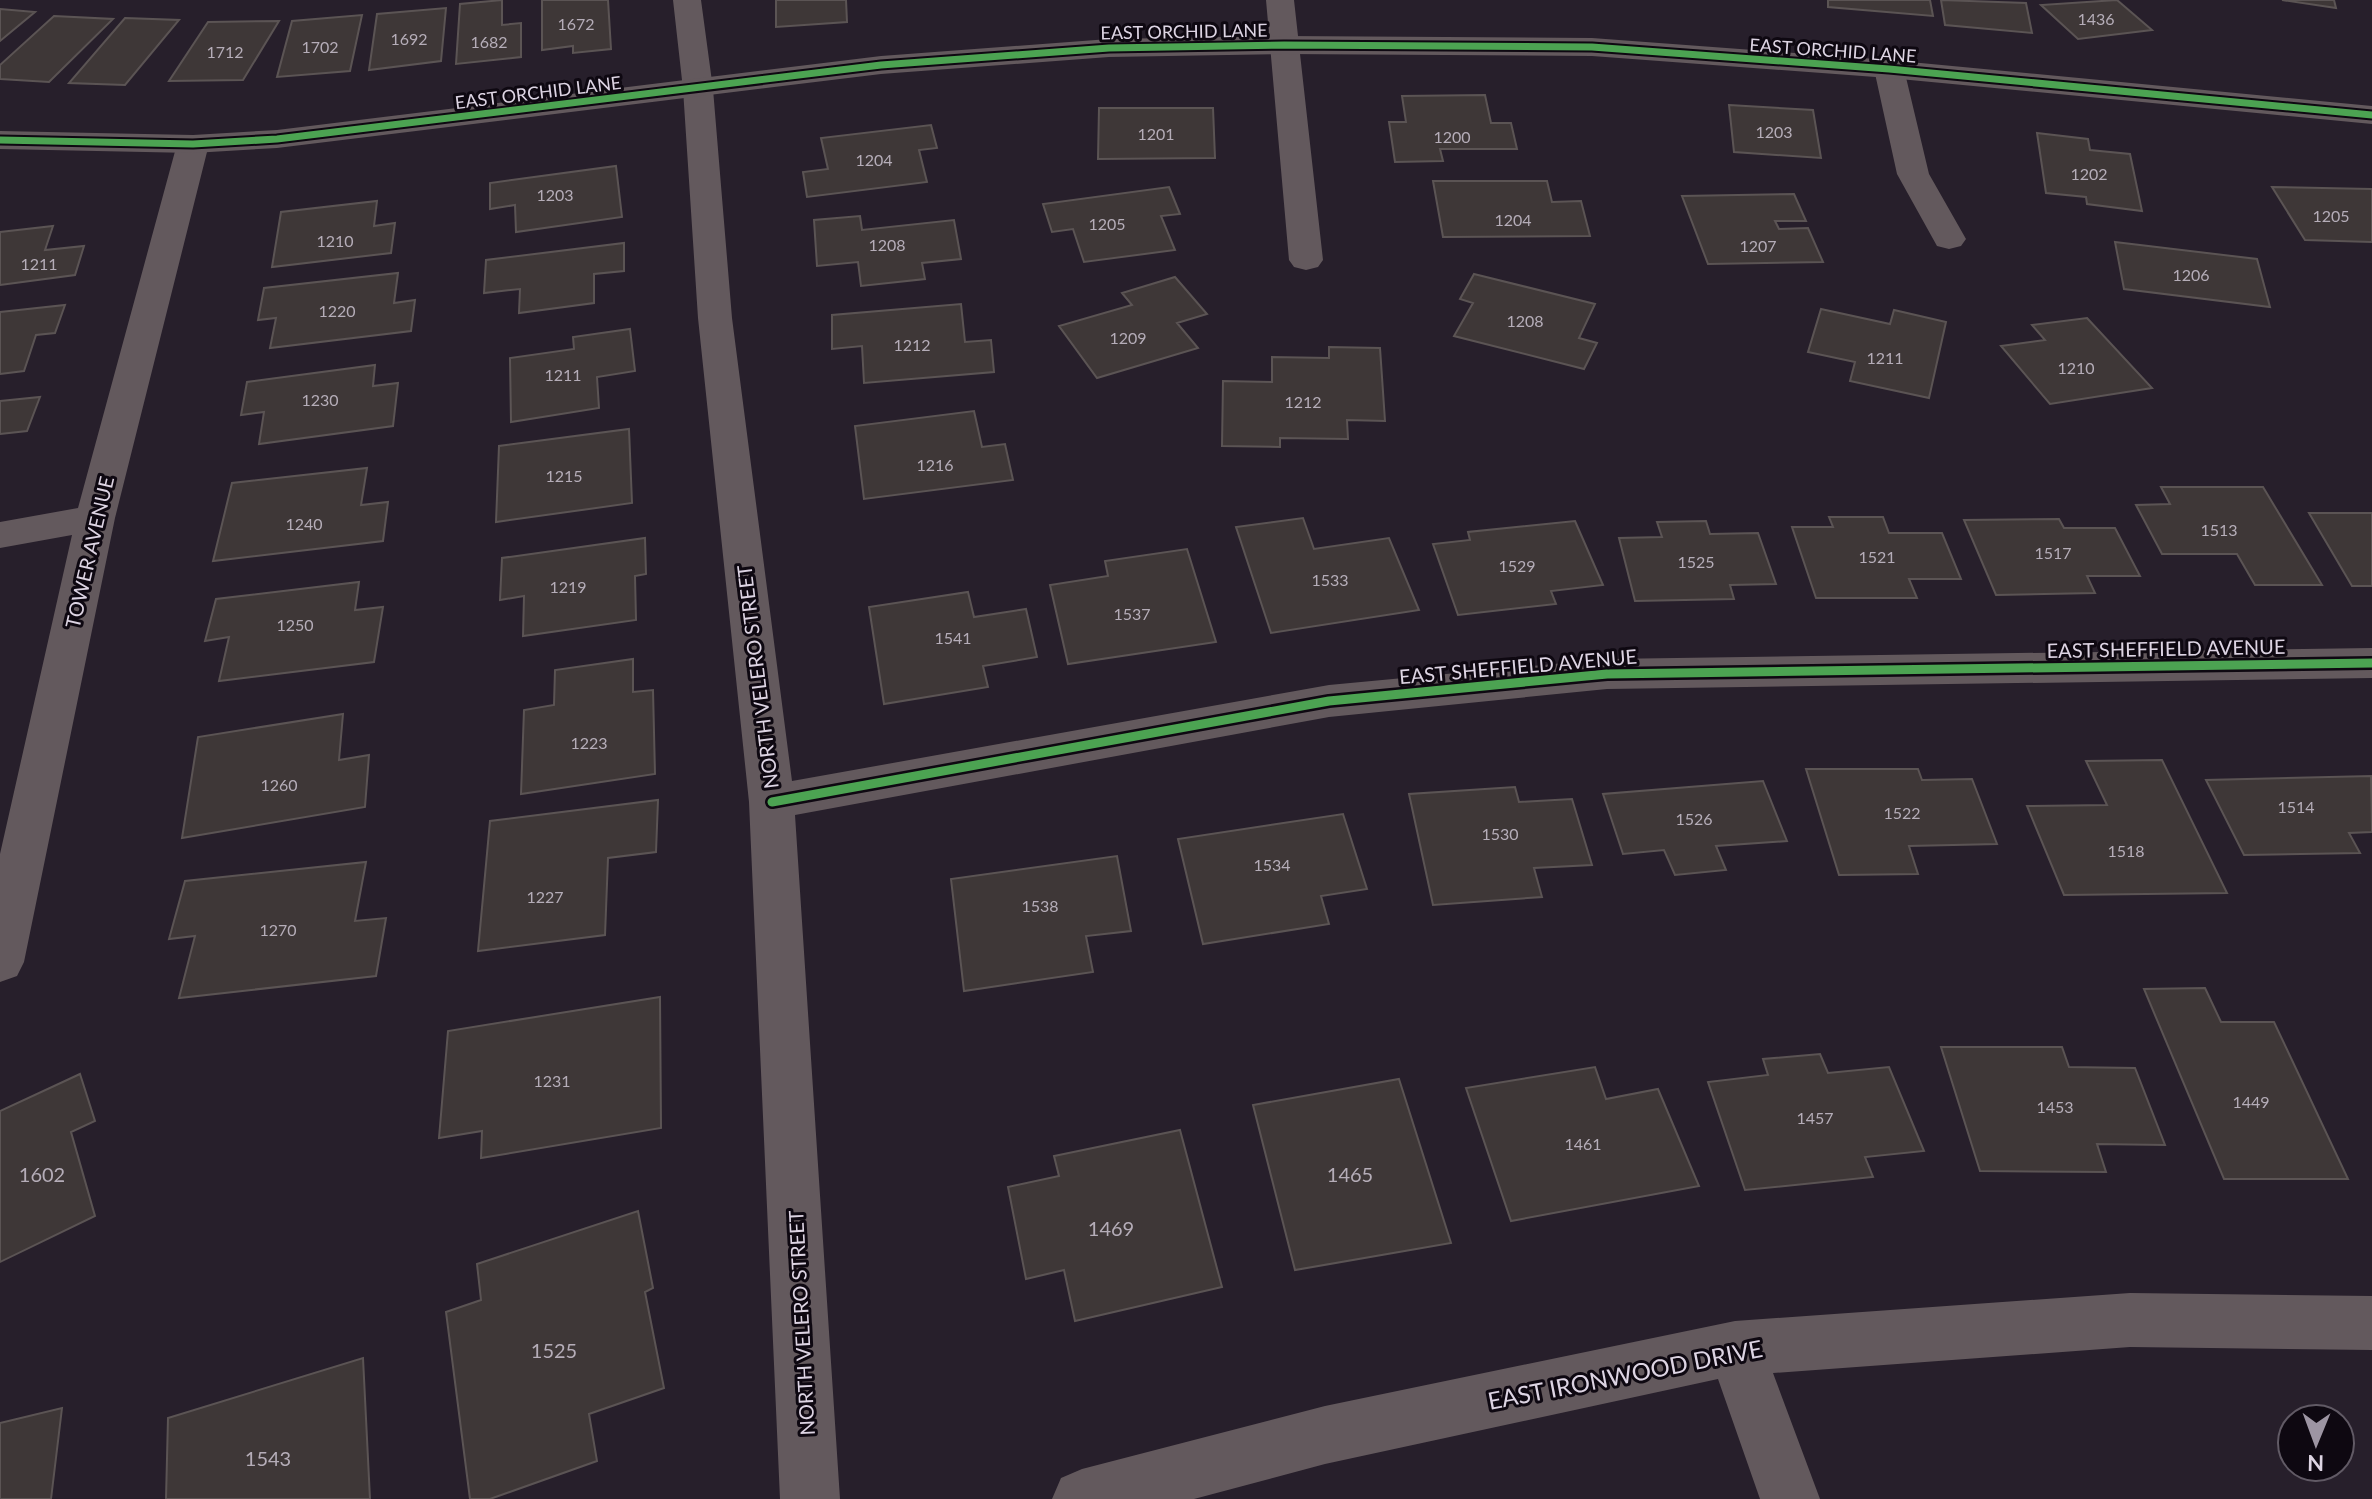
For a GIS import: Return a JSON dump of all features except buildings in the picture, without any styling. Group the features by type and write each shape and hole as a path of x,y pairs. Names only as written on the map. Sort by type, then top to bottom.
{"street":[{"name":"NORTH VELERO STREET","path":"687,0 698,89 715,318 772,802 810,1499"},
{"path":"1280,0 1306,260"},
{"name":"EAST ORCHID LANE","path":"0,140 193,144 277,139 881,65 1063,51 1284,45 1592,47 1889,69 2372,115"},
{"path":"1889,69 1913,174 1949,239"},
{"name":"TOWER AVENUE","path":"0,962 95,518 193,144"},
{"path":"0,535 95,518"},
{"name":"EAST SHEFFIELD AVENUE","path":"772,802 1329,701 1607,674 2372,663"},
{"name":"EAST IRONWOOD DRIVE","path":"1082,1499 1325,1435 1735,1348 2130,1320 2372,1323"},
{"path":"1735,1348 1790,1499"}],"cycle path":[{"path":"0,140 193,144 277,139 881,65 1109,48 1284,45 1592,47 1889,69 2372,115"},
{"path":"772,802 1329,701 1607,674 2372,663"}]}
